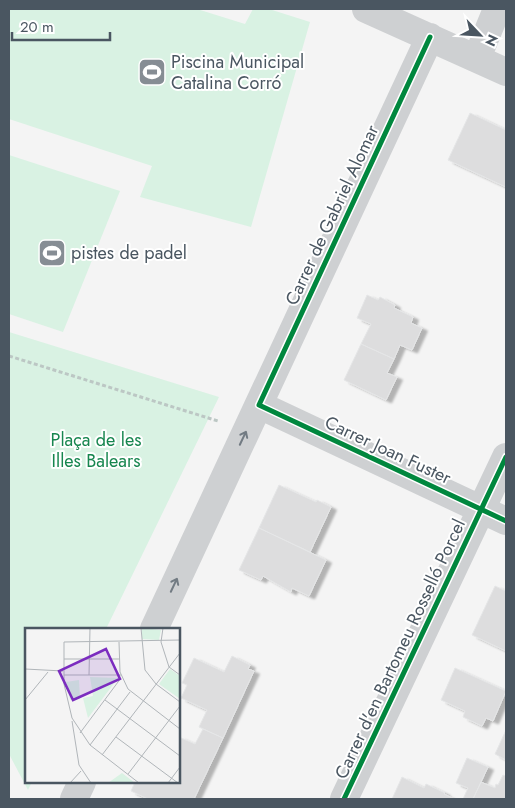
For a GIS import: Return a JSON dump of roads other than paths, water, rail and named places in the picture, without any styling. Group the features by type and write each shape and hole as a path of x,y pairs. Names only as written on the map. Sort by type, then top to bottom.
{"street":[{"path":"366,9 506,72"},
{"path":"477,58 497,9"},
{"name":"Carrer de Gabriel Alomar","path":"154,628 430,37"},
{"name":"Carrer Joan Fuster","path":"258,405 506,521"},
{"name":"Carrer d'en Bartomeu Rosselló Porcel","path":"344,799 506,457"},
{"path":"74,799 82,783"}],"place":[{"name":"Piscina Municipal Catalina Corró","path":"152,72"},
{"name":"pistes de padel","path":"52,253"}],"park label":[{"name":"Plaça de les Illes Balears","path":"96,450"}]}
